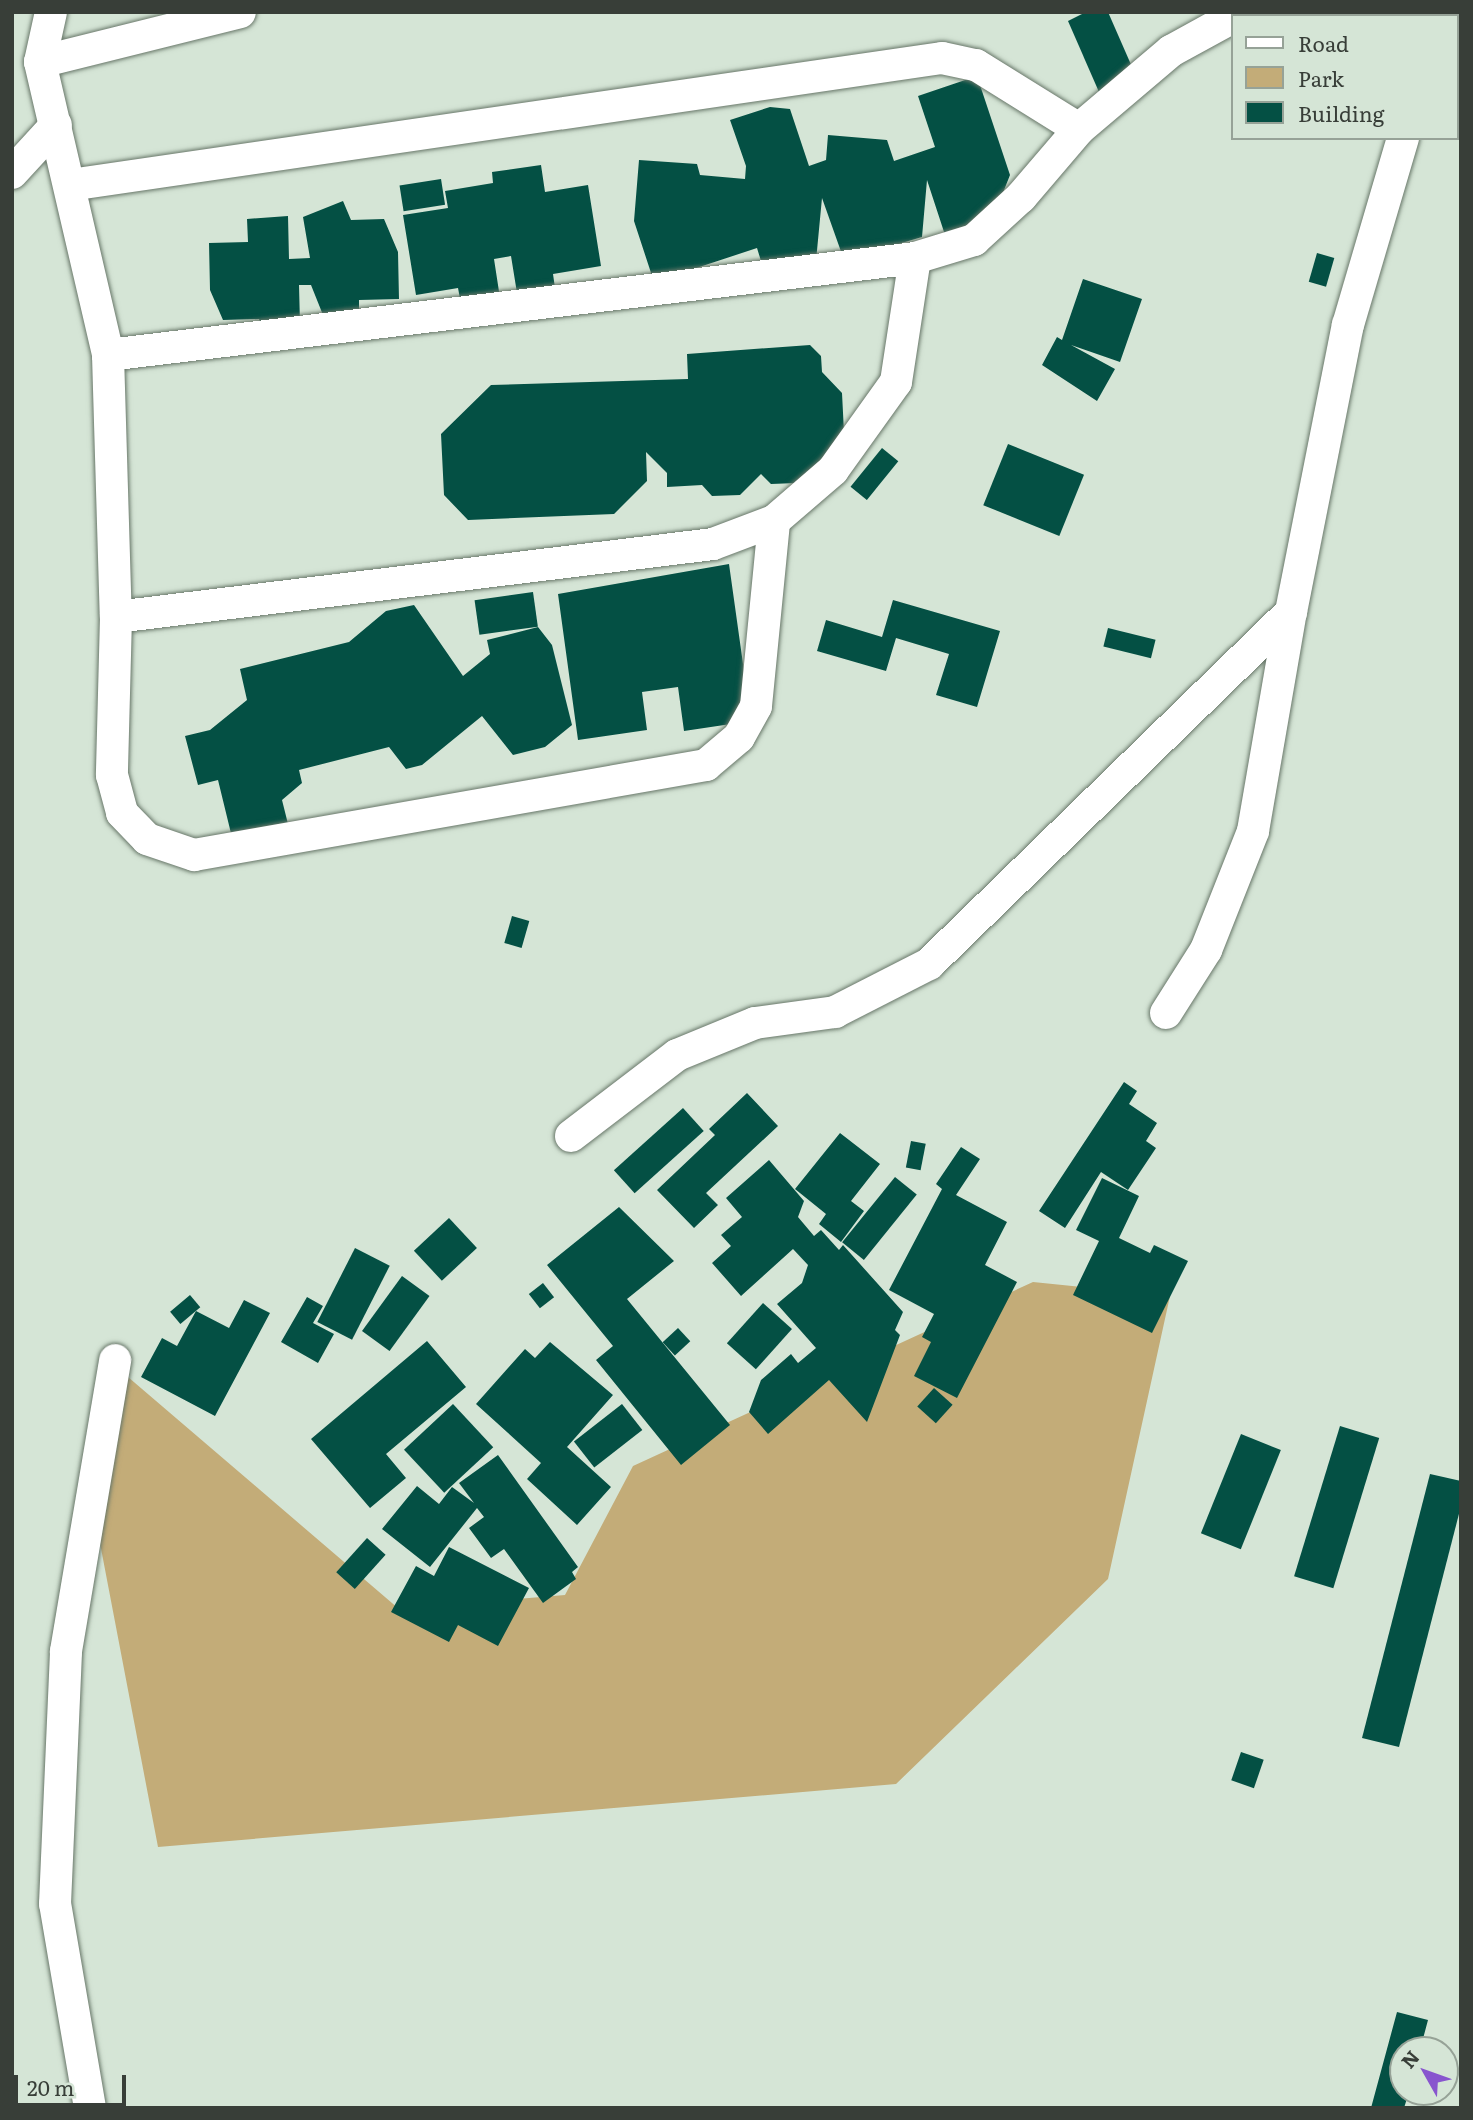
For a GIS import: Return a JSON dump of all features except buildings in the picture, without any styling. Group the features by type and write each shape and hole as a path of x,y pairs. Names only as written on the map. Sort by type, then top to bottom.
{"street":[{"path":"51,12 40,62 71,185 108,355 116,617 112,775 122,813 146,839 194,856 706,765 739,737 756,706 774,521"},
{"path":"40,62 240,12"},
{"path":"108,355 915,258 974,240 1021,197 1079,129 1171,51 1232,17"},
{"path":"71,185 942,58 976,65 1079,129"},
{"path":"12,173 56,125"},
{"path":"1166,1013 1206,950 1253,831 1291,612 1348,325 1402,140"},
{"path":"116,617 713,544 774,521 833,470 896,382 915,258"},
{"path":"571,1136 677,1055 755,1023 835,1012 929,964 1291,612"},
{"path":"90,2108 55,1904 66,1651 115,1360"}],"green space":[{"path":"1033,1282 1170,1296 1108,1579 896,1784 158,1847 99,1538 121,1371 399,1609 565,1595 633,1466"}]}
